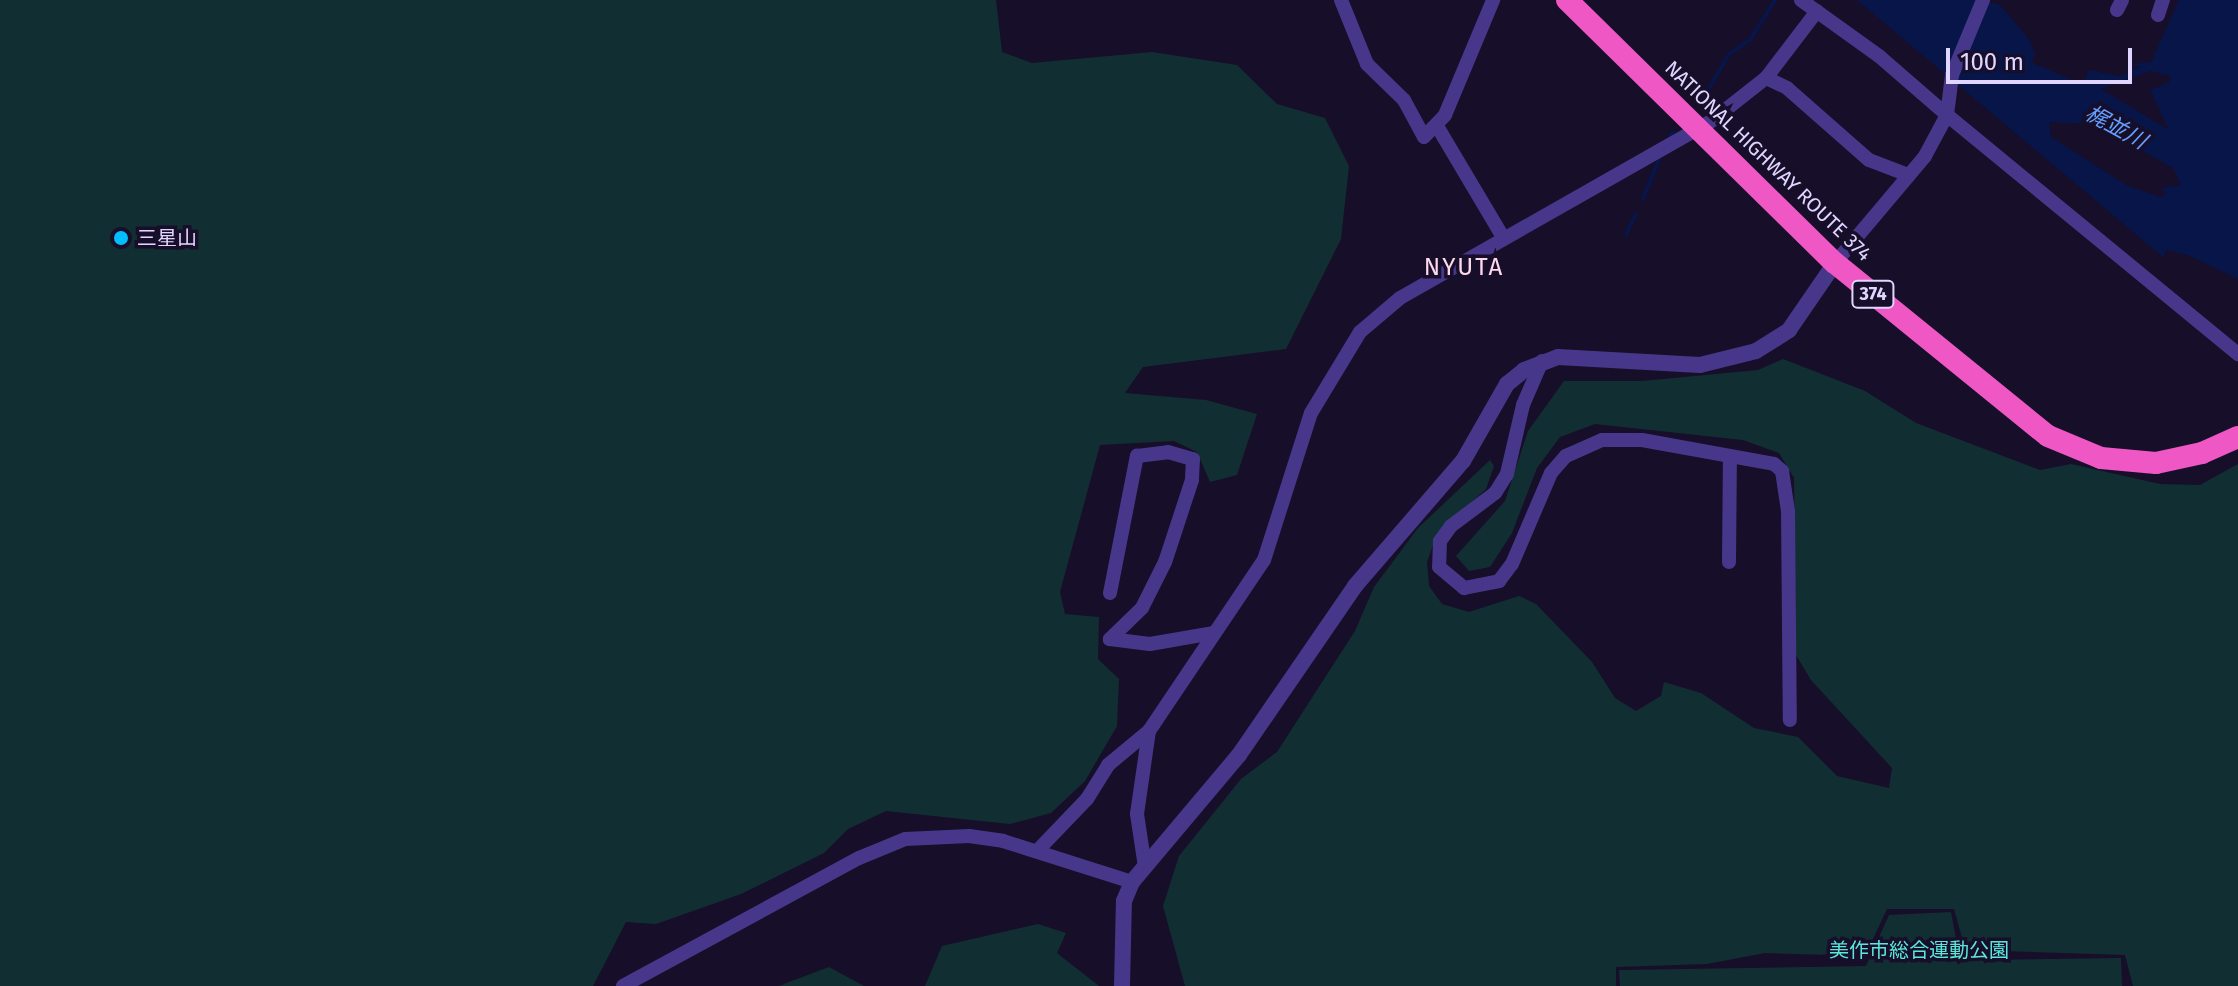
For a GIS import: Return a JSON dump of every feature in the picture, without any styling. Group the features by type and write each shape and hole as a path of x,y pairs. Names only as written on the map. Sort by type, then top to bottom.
{"highway":[{"name":"NATIONAL HIGHWAY ROUTE 374","path":"1567,0 1835,263 2030,423 2075,450 2126,463 2182,459 2238,437"}],"street":[{"path":"1341,0 1367,64 1404,100 1424,137 1437,126 1493,0"},
{"path":"1801,0 1947,115 2238,354"},
{"path":"1122,986 1124,901 1132,882 1246,746 1355,586 1463,461 1507,384 1542,361 1617,358 1700,365 1756,351 1789,330 1835,263 1908,175 1947,115 1947,99 1983,0"},
{"path":"2158,15 2163,0"},
{"path":"1039,849 1087,799 1108,765 1149,731 1264,560 1311,413 1360,332 1400,298 1698,127 1766,78 1817,11"},
{"path":"1766,78 1787,88 1869,160 1908,175"},
{"path":"1437,126 1504,239"},
{"path":"1542,361 1523,405 1507,474 1495,493 1451,526 1440,541 1439,567 1464,588 1499,581 1512,564 1551,473 1580,447 1620,438 1774,464 1782,471 1788,511 1790,720"},
{"path":"1110,593 1137,456 1168,452 1193,459 1192,480 1165,562 1142,608 1110,639 1150,644 1214,633"},
{"path":"1729,562 1730,457"},
{"path":"1145,867 1137,814 1149,731"},
{"path":"623,986 883,845 929,835 969,836 1039,849 1132,882"}],"green space":[{"path":"0,0 996,0 1002,52 1032,63 1152,52 1237,65 1277,104 1325,118 1349,166 1341,239 1286,349 1143,367 1125,393 1206,400 1257,414 1237,475 1210,482 1197,452 1174,441 1100,445 1060,592 1065,614 1099,617 1098,659 1119,679 1117,726 1085,781 1051,813 1010,824 886,811 848,829 824,853 741,894 656,924 626,922 593,986 0,986"},
{"path":"1783,359 1865,391 1916,423 2040,470 2071,464 2160,484 2200,485 2238,464 2238,986 2133,986 2125,955 2001,951 1963,941 1954,909 1887,909 1865,956 1765,953 1707,964 1616,967 1616,986 1185,986 1163,906 1179,856 1241,779 1277,752 1355,631 1374,587 1418,528 1490,460 1494,466 1486,489 1437,534 1427,562 1429,586 1442,604 1469,612 1519,596 1536,604 1592,662 1615,698 1636,711 1661,696 1664,682 1701,693 1754,728 1798,737 1837,776 1889,788 1892,768 1811,680 1796,655 1794,478 1779,453 1743,440 1595,424 1560,437 1537,468 1512,533 1490,567 1469,571 1456,556 1505,501 1528,431 1564,381 1642,381 1758,370"},
{"name":"美作市総合運動公園","path":"1951,912 1958,949 1981,949 1982,960 2121,958 2122,986 1620,986 1619,970 1866,966 1889,915"},
{"path":"1038,924 1066,933 1057,953 1099,986 925,986 942,946"},
{"path":"829,967 864,986 779,986 789,982"}],"water":[{"name":"梶並川","path":"1857,0 1984,0 2000,5 2030,40 2035,55 2031,62 2084,85 2088,70 2120,76 2140,67 2131,64 2151,62 2179,0 2238,0 2238,279 2190,256 2167,250 2163,257","holes":["2150,71 2171,76 2169,82 2150,90 2169,130 2101,89","2049,122 2091,124 2174,169 2181,185 2161,188 2166,193 2161,197 2128,186 2051,137"]}],"waterway":[{"path":"1700,104 1729,54 1750,40 1775,0"},
{"path":"1670,136 1673,132"},
{"path":"1643,199 1660,157"},
{"path":"1626,235 1636,214"}],"place":[{"name":"三星山","path":"121,238"}],"district":[{"name":"NYUTA","path":"1464,268"}]}
